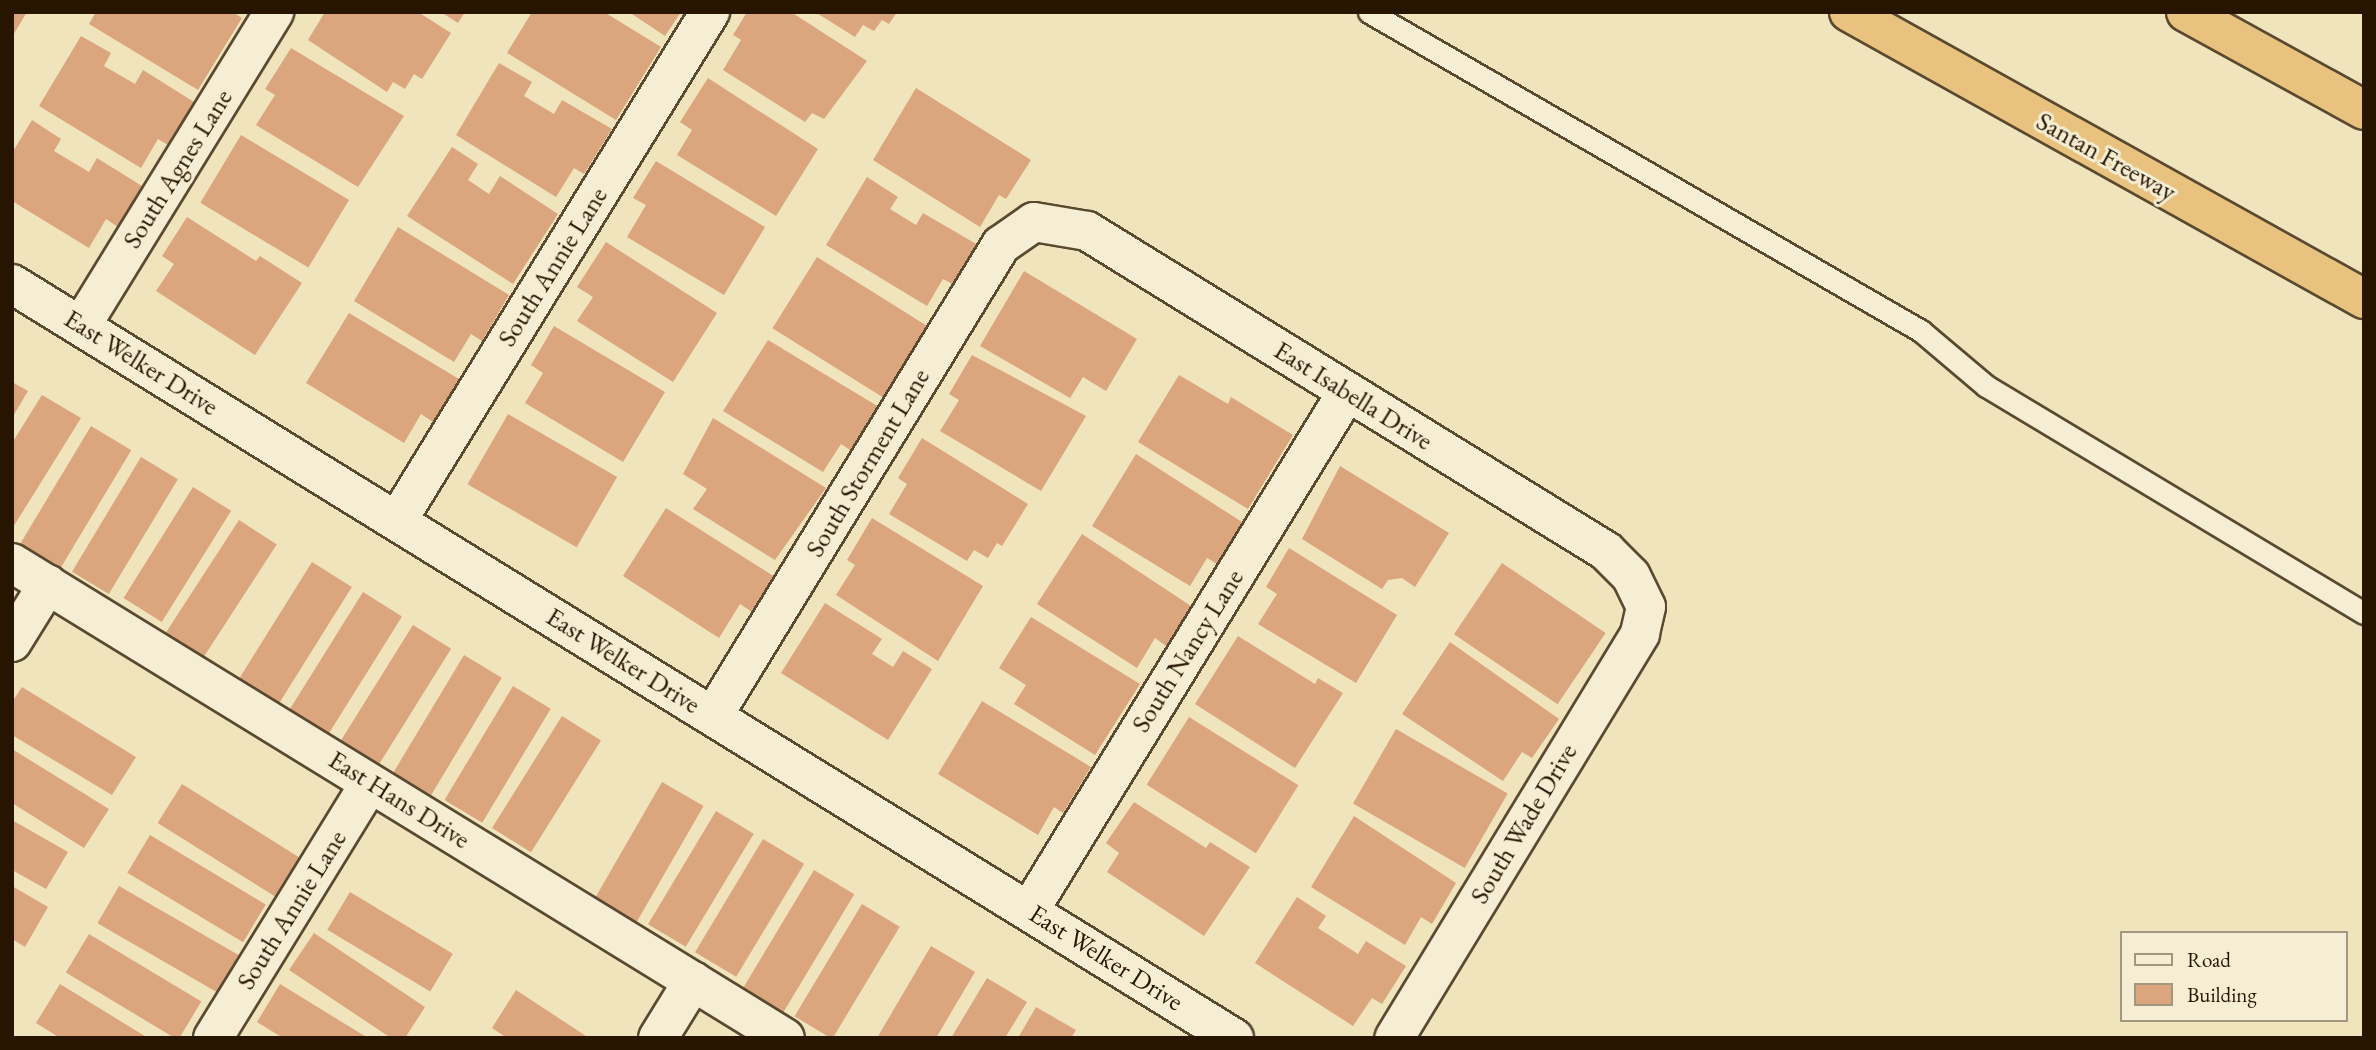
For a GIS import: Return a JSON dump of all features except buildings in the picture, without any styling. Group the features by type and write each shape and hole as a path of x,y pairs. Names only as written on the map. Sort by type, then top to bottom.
{"highway":[{"name":"Santan Freeway","path":"1849,12 2364,299"},
{"path":"2186,12 2364,110"},
{"path":"2129,170 2364,313"}],"street":[{"name":"South Agnes Lane","path":"81,326 274,12"},
{"name":"South Annie Lane","path":"397,521 710,12"},
{"name":"East Isabella Drive","path":"1034,222 1087,231 1606,551 1631,576 1646,607"},
{"name":"South Storment Lane","path":"713,716 1001,245 1034,222"},
{"name":"East Welker Drive","path":"12,284 1234,1038"},
{"name":"South Nancy Lane","path":"1028,911 1347,392"},
{"name":"East Hans Drive","path":"12,563 785,1038"},
{"path":"12,642 47,584"},
{"name":"South Wade Drive","path":"1394,1038 1640,634 1646,607"},
{"name":"South Annie Lane","path":"213,1038 370,783"},
{"path":"658,1038 693,981"}],"lane":[{"path":"1369,12 1921,331 1986,386 2364,613"}]}
